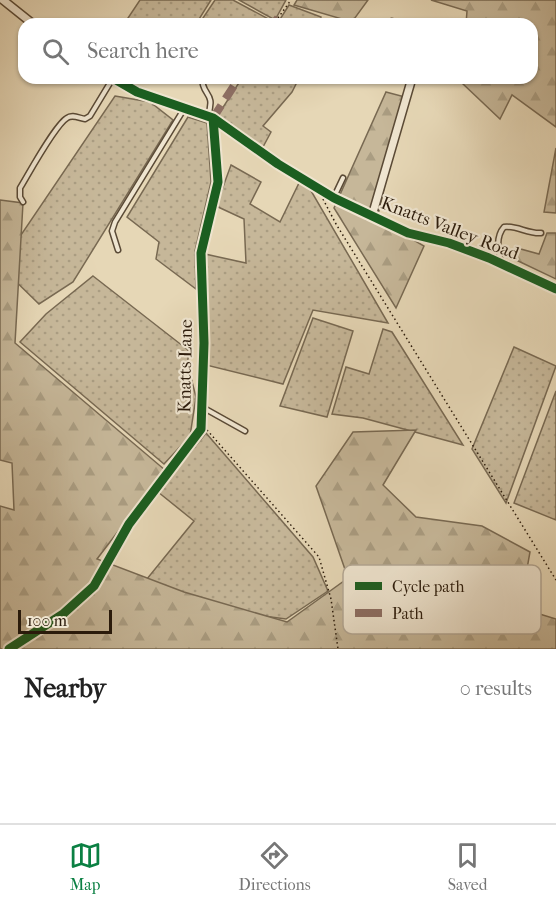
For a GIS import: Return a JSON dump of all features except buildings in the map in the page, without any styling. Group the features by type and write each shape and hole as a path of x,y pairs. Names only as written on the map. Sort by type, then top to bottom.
{"street":[{"path":"3,0 26,18"},
{"name":"Knatts Valley Road","path":"123,84 136,92 211,117 317,188 372,216 408,233 449,243 502,264 556,289"},
{"path":"372,216 410,84"},
{"name":"Knatts Lane","path":"9,649 63,614 94,586 129,524 201,429 204,344 201,253 218,182 211,117"}],"lane":[{"path":"23,202 20,197 21,189 54,134 67,118 90,116 109,84"},
{"path":"203,84 211,97 211,117"},
{"path":"118,250 112,231 115,222 184,108"},
{"path":"334,198 344,178"},
{"path":"502,264 498,249 499,237 504,227 541,233"},
{"path":"202,406 245,431"}],"path":[{"path":"278,18 291,0"},
{"path":"317,188 336,224 556,580"},
{"path":"201,422 319,557 331,599 338,649"}],"green space":[{"path":"140,0 211,0 200,18 128,18"},
{"path":"215,0 233,0 267,18 203,18"},
{"path":"239,0 286,0 276,18 271,18"},
{"path":"297,0 368,0 355,18 338,18 294,5"},
{"path":"431,0 556,0 556,127 512,95 500,119 463,84 538,84 538,18 466,18 467,11"},
{"path":"289,5 321,17 321,18 281,18"},
{"path":"238,84 296,84 263,126 271,132 263,147 218,115"},
{"path":"386,92 405,97 377,219 424,246 396,308 334,208"},
{"path":"115,96 150,102 173,120 73,282 39,304 0,266"},
{"path":"188,117 207,123 211,182 195,251 196,289 156,259 159,242 127,217"},
{"path":"556,148 556,213 544,212"},
{"path":"231,165 261,182 250,204 280,222 300,181 310,189 388,323 313,310 283,384 206,365 208,342 205,254 246,263 244,219 216,206"},
{"path":"0,200 23,203 15,343 165,470 97,559 184,592 287,622 343,582 343,634 541,634 541,614 556,619 556,649 0,649 0,506 14,510 12,463 0,460"},
{"path":"547,233 556,233 556,279 514,259 517,248 539,254"},
{"path":"93,276 188,350 188,366 196,397 190,436 164,464 20,342 46,314"},
{"path":"313,318 353,331 327,417 280,406"},
{"path":"383,329 392,332 463,445 363,418 332,414 346,367 369,374"},
{"path":"514,347 556,366 506,503 472,449"},
{"path":"556,391 556,520 514,503"},
{"path":"416,430 383,485 416,517 482,526 530,552 528,565 343,565 316,486 353,432"},
{"path":"206,433 313,557 328,591 286,619 240,613 142,585 194,521 158,492"}],"marked path":[{"path":"213,118 235,84"}],"cycle path":[{"path":"123,84 137,92 213,118 278,164 334,198 408,233 449,243 489,258 556,289"},
{"path":"9,649 63,614 94,586 129,524 201,429 204,343 201,253 218,182 213,118"}]}
